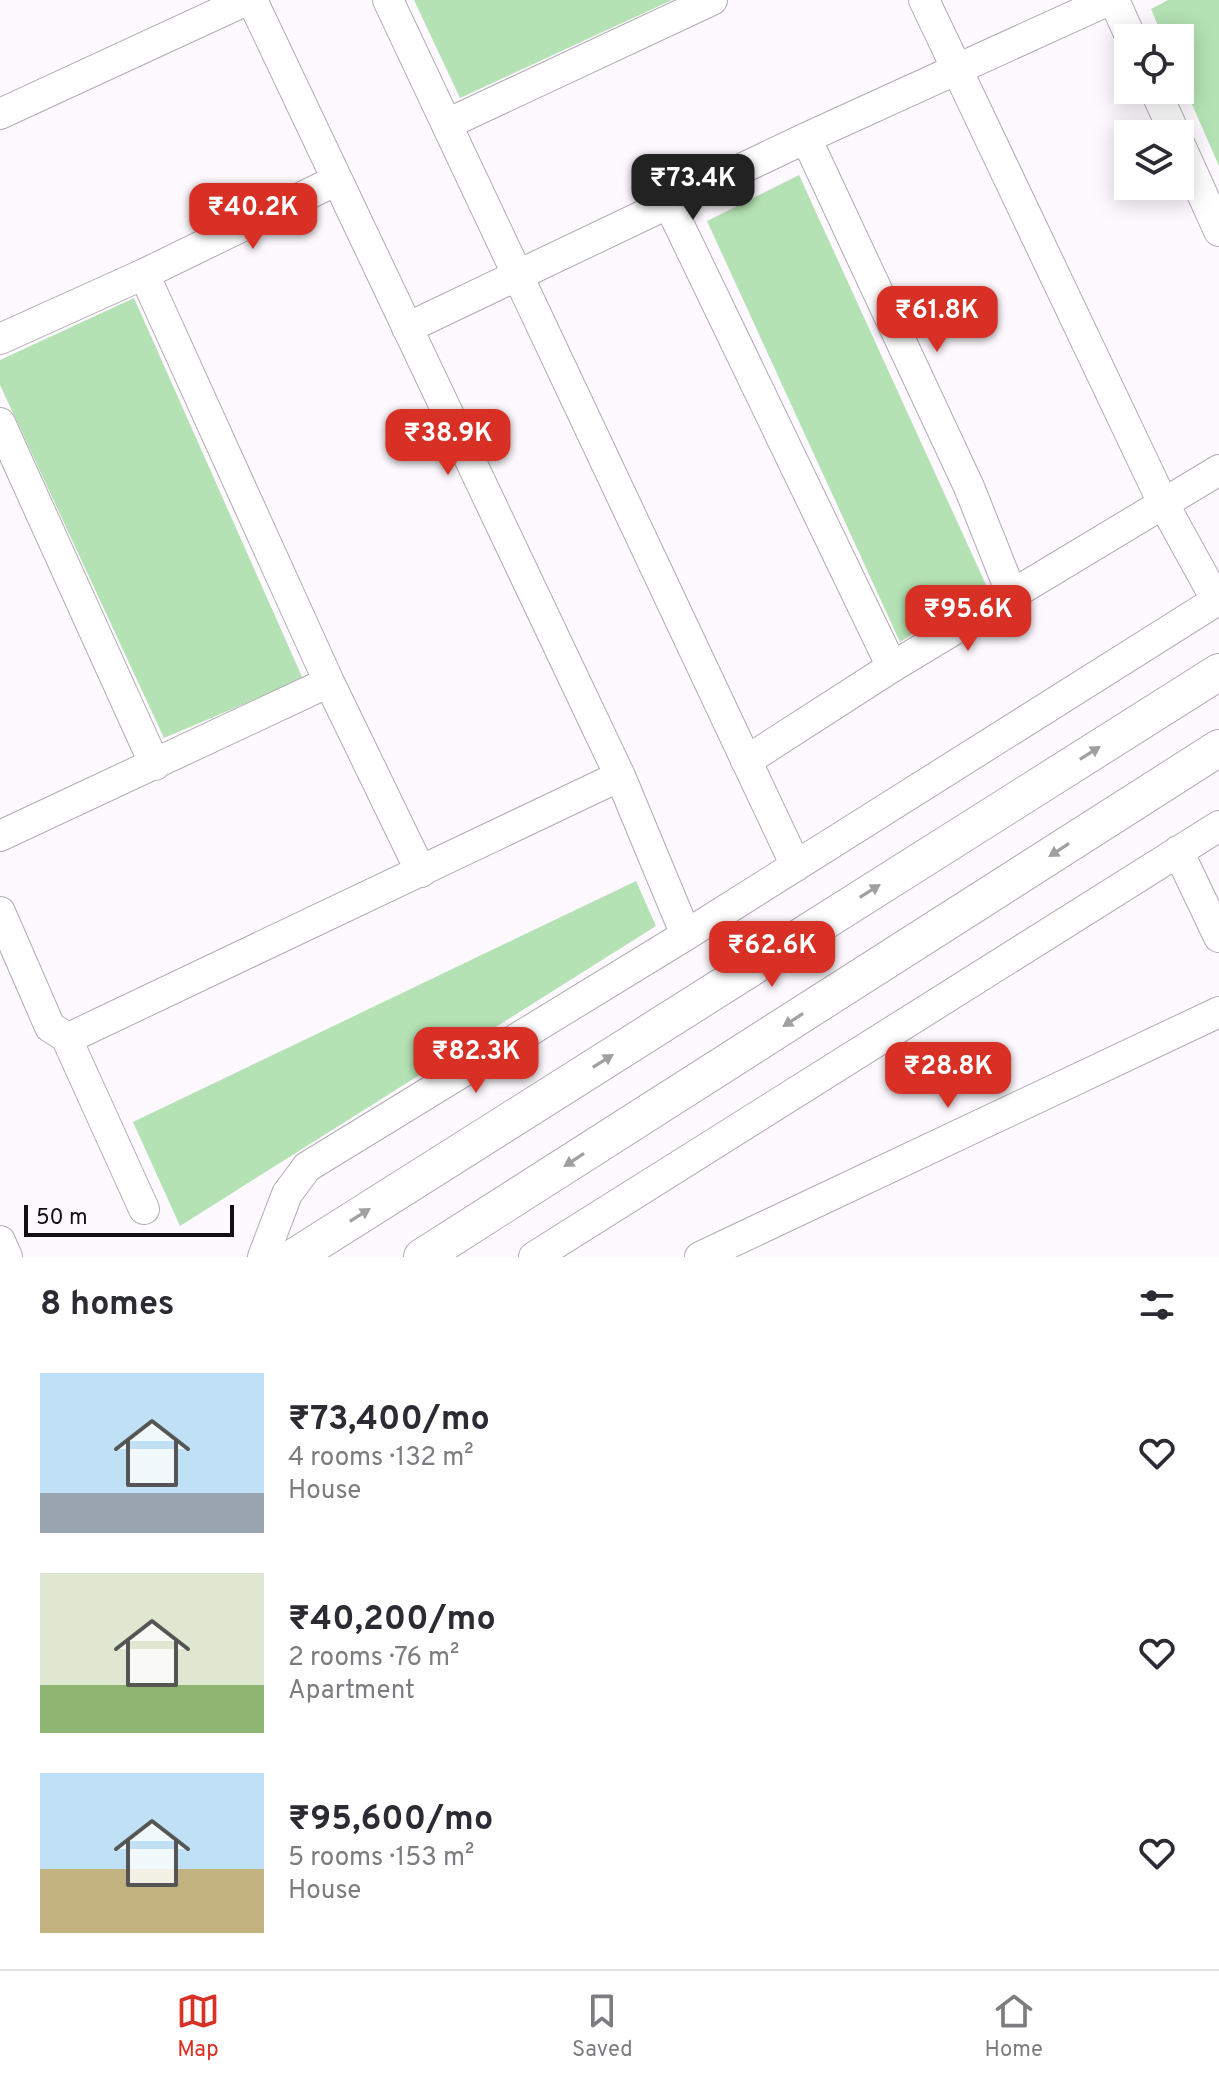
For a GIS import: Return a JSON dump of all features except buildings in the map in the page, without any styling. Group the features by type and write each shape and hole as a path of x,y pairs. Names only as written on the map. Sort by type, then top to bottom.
{"street":[{"path":"0,114 249,0 620,776 686,935"},
{"path":"388,0 796,866"},
{"path":"447,124 712,0"},
{"path":"263,1257 287,1194 307,1167 686,935 1218,600 1163,503 924,0"},
{"path":"407,328 806,138 1111,0 1124,24"},
{"path":"806,138 969,487 1012,595"},
{"path":"1194,176 1219,231"},
{"path":"0,339 144,274 337,180"},
{"path":"669,204 892,667"},
{"path":"144,274 329,682 421,872"},
{"path":"0,423 155,765"},
{"path":"746,761 892,667 1219,470"},
{"path":"294,1257 1219,672"},
{"path":"0,836 329,682"},
{"path":"422,1257 1219,748"},
{"path":"66,1037 82,1033 620,776"},
{"path":"534,1257 1219,826"},
{"path":"1178,851 1219,937"},
{"path":"0,912 50,1027 66,1037 144,1209"},
{"path":"700,1257 1219,1012"},
{"path":"0,1241 7,1257"}],"green space":[{"path":"414,0 672,0 460,98"},
{"path":"1168,0 1219,0 1219,166 1192,104 1194,24 1157,24 1151,9"},
{"path":"799,175 987,587 900,642 707,221"},
{"path":"134,298 303,679 164,738 0,385 0,360"},
{"path":"636,881 656,926 180,1226 133,1122"}]}
